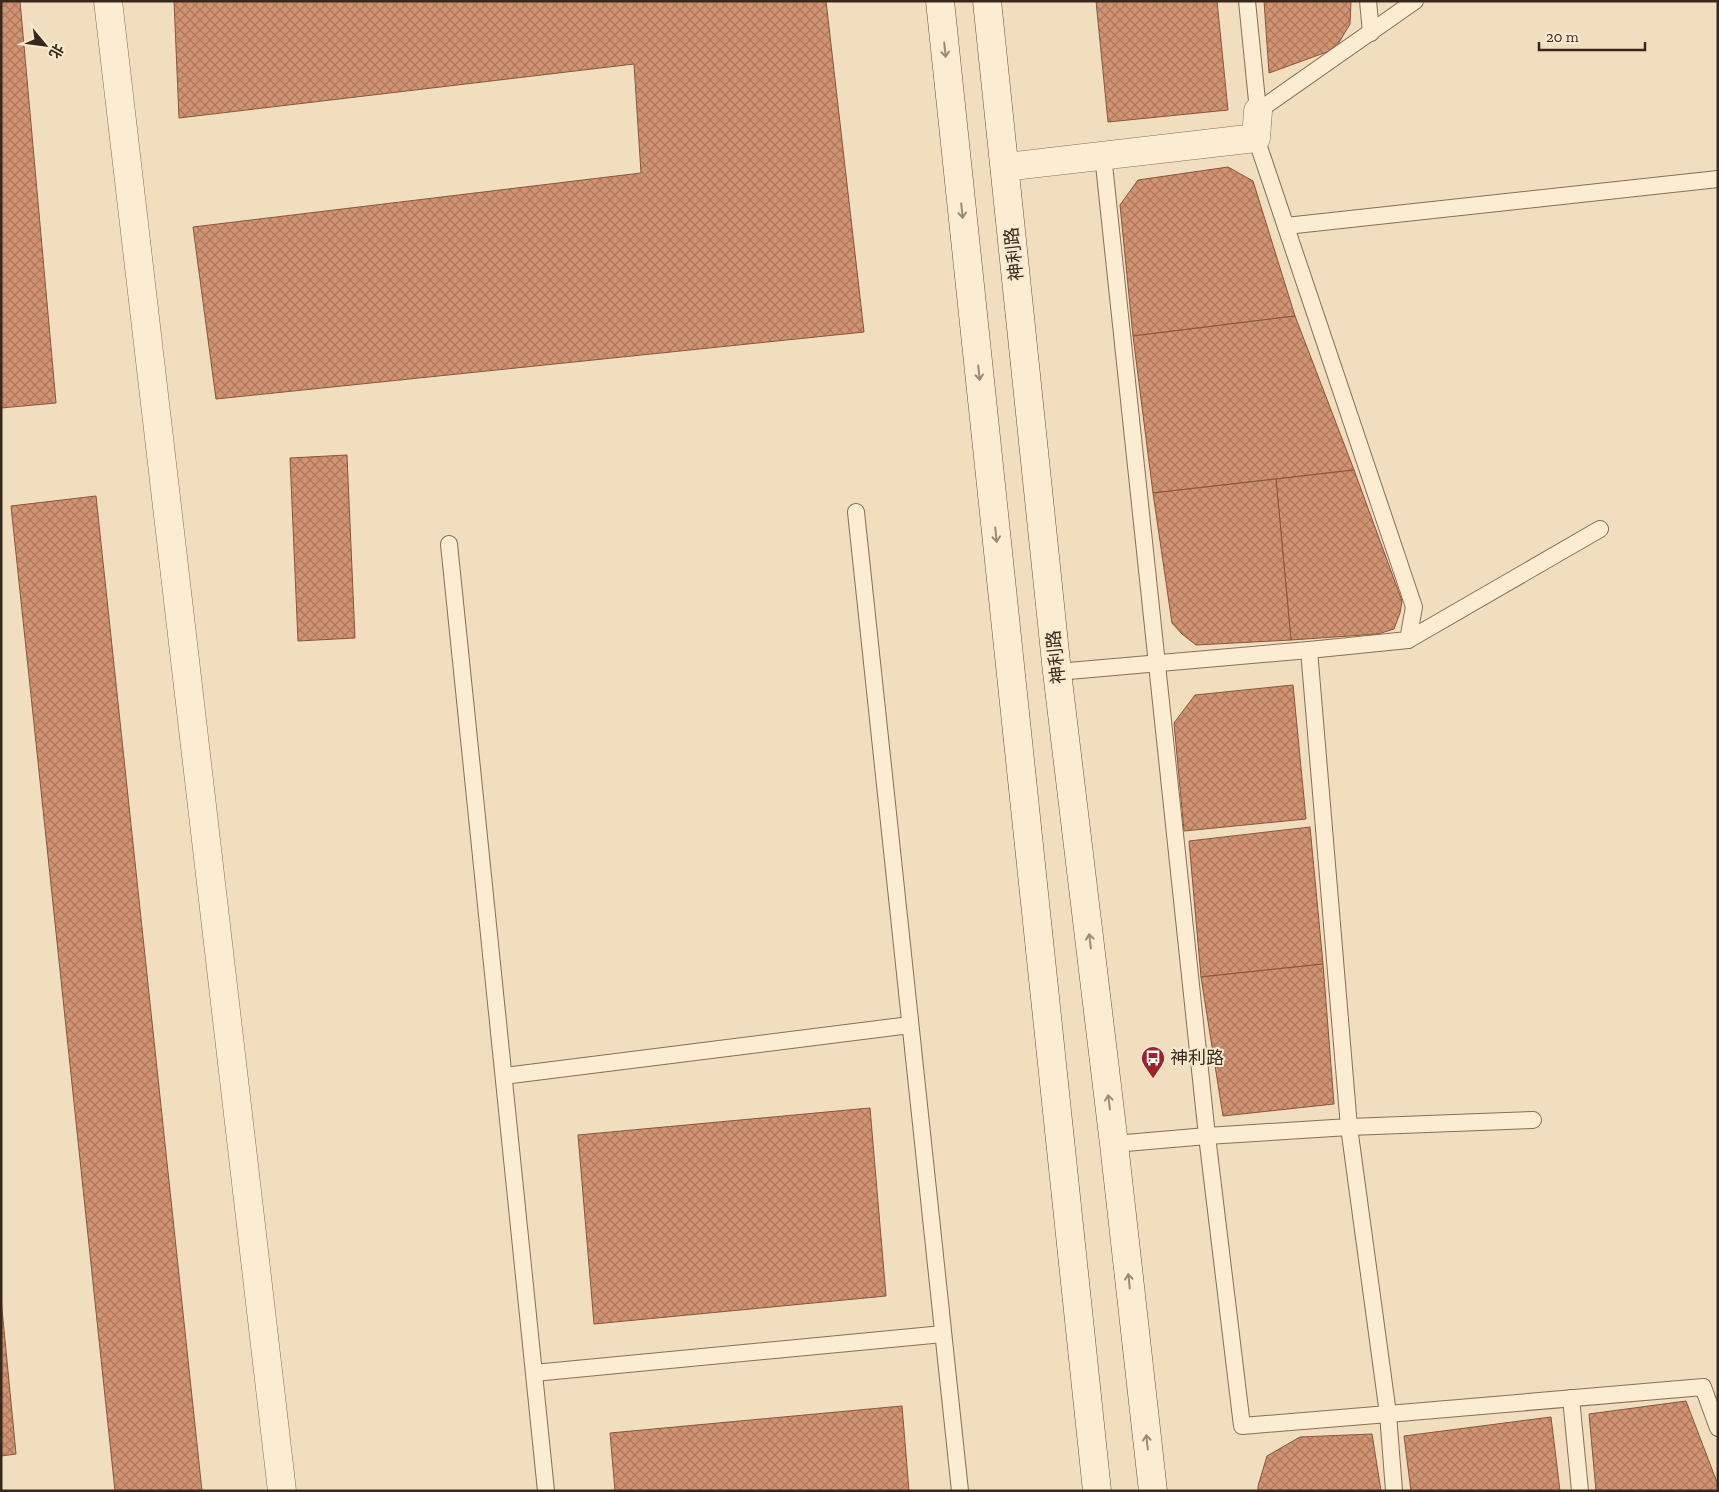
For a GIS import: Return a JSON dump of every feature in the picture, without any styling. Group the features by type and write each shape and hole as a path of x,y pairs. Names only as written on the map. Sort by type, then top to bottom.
{"main road":[{"path":"108,1 282,1491"},
{"path":"940,1 1097,1491"},
{"name":"神利路","path":"986,1 1057,672 1114,1144 1153,1491"},
{"path":"1005,167 1256,138 1258,111"}],"lane":[{"path":"1246,1 1258,111 1415,1"},
{"path":"1368,1 1371,33"},
{"path":"1256,138 1414,607 1408,640"},
{"path":"1102,155 1207,1136 1242,1426 1702,1387 1718,1428"},
{"path":"1286,226 1718,179"},
{"path":"856,512 960,1491"},
{"path":"1057,672 1408,640 1600,529"},
{"path":"449,544 546,1491"},
{"path":"1309,650 1349,1127 1388,1414 1394,1491"},
{"path":"504,1076 910,1025"},
{"path":"1114,1144 1349,1127 1533,1120"},
{"path":"534,1373 943,1334"},
{"path":"1571,1398 1580,1491"}],"building":[{"path":"1,1 20,1 56,403 1,408"},
{"path":"174,1 826,1 864,332 216,399 193,227 641,173 634,64 179,118"},
{"path":"1096,1 1217,1 1228,110 1108,122"},
{"path":"1264,1 1351,1 1350,24 1335,49 1269,73"},
{"path":"1228,167 1253,181 1295,316 1133,336 1120,205 1138,180"},
{"path":"1295,316 1354,470 1153,493 1133,336"},
{"path":"347,455 355,638 298,641 290,458"},
{"path":"1354,470 1402,601 1400,613 1394,629 1378,634 1291,640 1276,479"},
{"path":"1276,479 1291,640 1196,645 1172,623 1153,493"},
{"path":"96,496 202,1491 115,1491 11,506"},
{"path":"1293,685 1306,819 1184,831 1174,723 1195,695"},
{"path":"1310,827 1323,964 1201,977 1189,841"},
{"path":"1323,964 1334,1104 1223,1116 1201,977"},
{"path":"870,1108 886,1296 594,1324 578,1135"},
{"path":"1,1299 16,1454 1,1456"},
{"path":"1686,1401 1718,1485 1718,1491 1596,1491 1589,1414"},
{"path":"902,1406 909,1491 615,1491 610,1433"},
{"path":"1551,1417 1560,1491 1411,1491 1404,1436"},
{"path":"1372,1434 1381,1491 1258,1491 1267,1456 1300,1437"}],"place":[{"name":"神利路","path":"1153,1079"}]}
